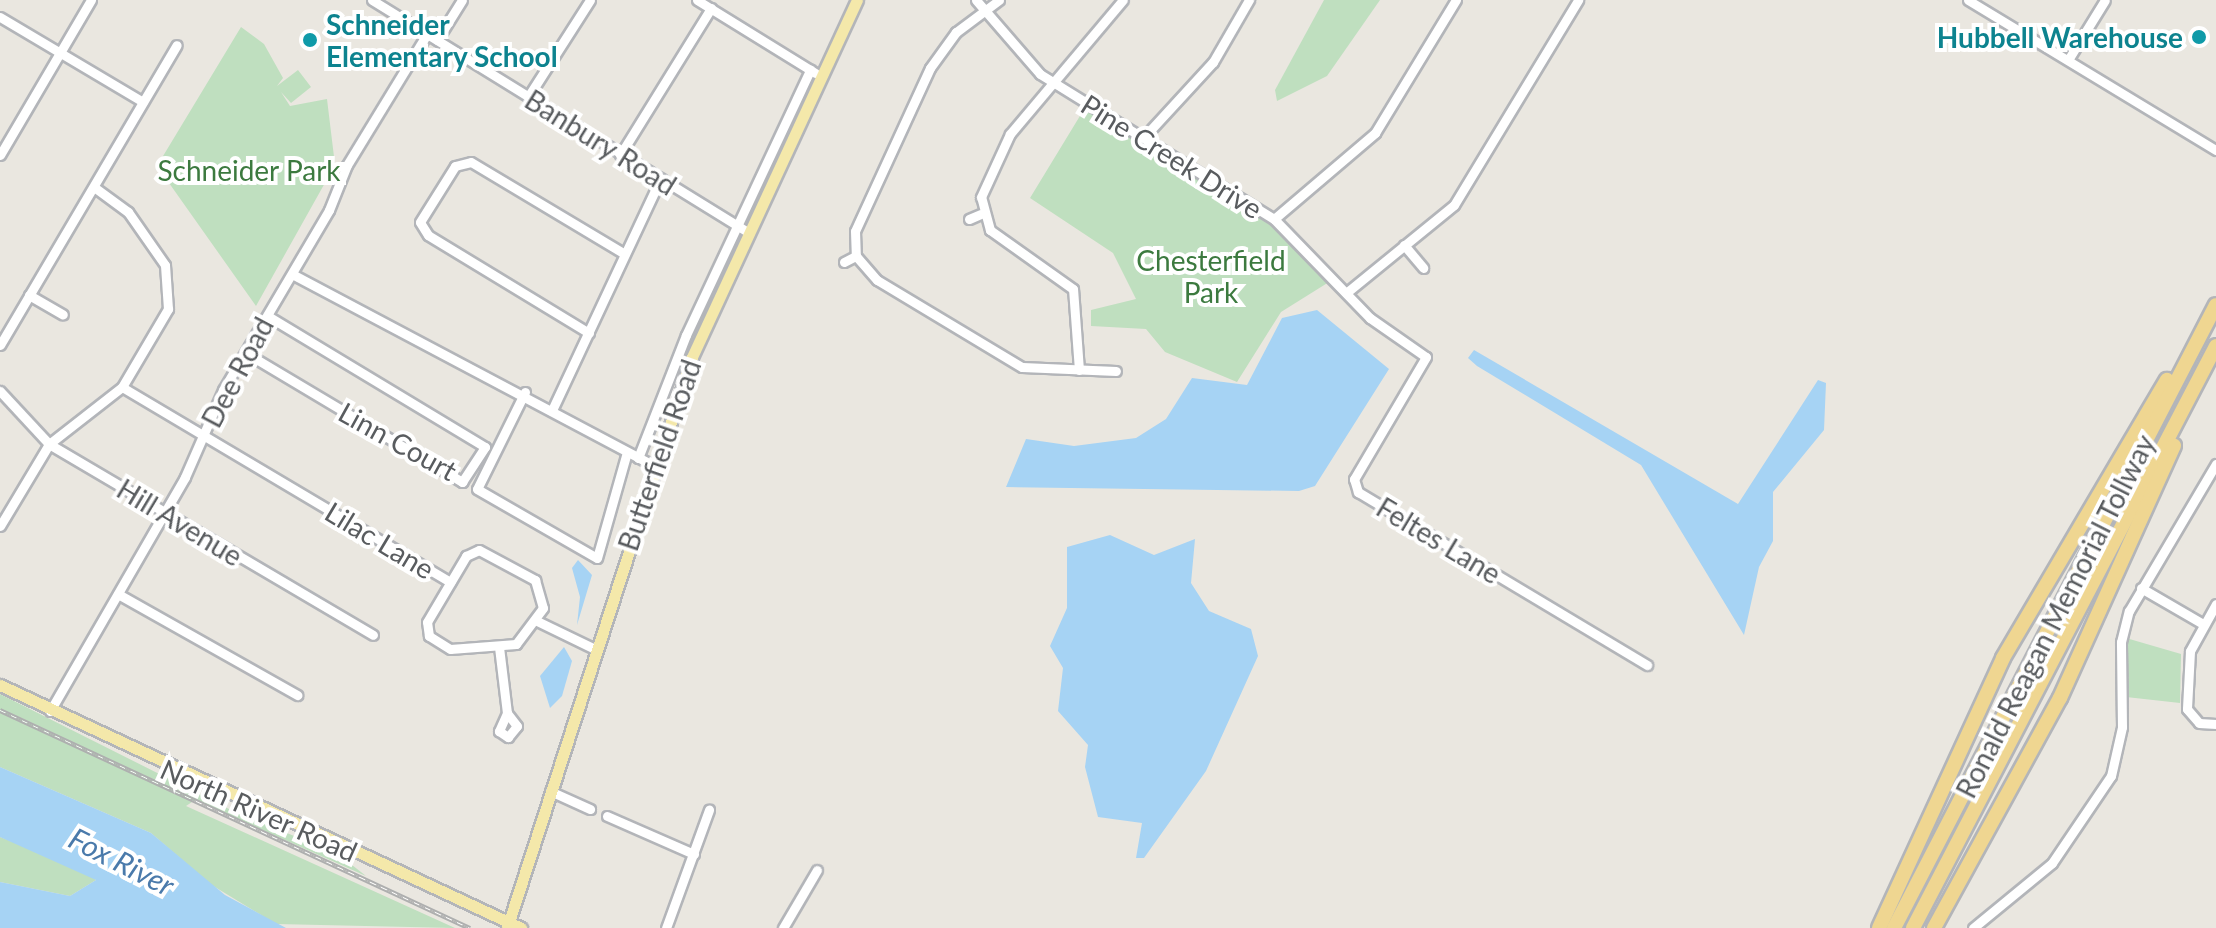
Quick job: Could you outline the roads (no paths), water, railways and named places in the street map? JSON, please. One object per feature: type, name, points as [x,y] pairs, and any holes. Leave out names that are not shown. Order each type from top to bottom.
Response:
[{"type":"highway","name":"Ronald Reagan Memorial Tollway","points":[[1894,928],[2216,305]]},
{"type":"highway","points":[[1879,928],[1954,753],[2035,597],[2205,324]]},
{"type":"highway","name":"Ronald Reagan Memorial Tollway","points":[[1913,928],[2216,346]]},
{"type":"highway","points":[[1934,928],[2060,698],[2186,403]]},
{"type":"main road","name":"Butterfield Road","points":[[508,925],[653,465],[749,233],[857,0]]},
{"type":"main road","name":"North River Road","points":[[0,685],[508,925],[521,928]]},
{"type":"street","points":[[0,155],[91,0]]},
{"type":"street","name":"Banbury Road","points":[[372,0],[749,233]]},
{"type":"street","points":[[437,40],[462,0]]},
{"type":"street","points":[[528,97],[590,0]]},
{"type":"street","points":[[697,0],[821,77]]},
{"type":"street","name":"Pine Creek Drive","points":[[976,0],[989,4],[1052,82],[1274,219],[1379,326],[1422,353],[1425,365]]},
{"type":"street","points":[[999,0],[989,4],[948,41],[930,68],[855,231],[856,256],[868,275],[1016,364],[1116,371]]},
{"type":"street","points":[[1079,370],[1073,289],[994,234],[981,214],[984,187],[1004,143],[1123,0]]},
{"type":"street","points":[[1144,137],[1213,62],[1249,0]]},
{"type":"street","points":[[1274,219],[1375,133],[1456,0]]},
{"type":"street","points":[[1346,293],[1459,199],[1578,0]]},
{"type":"street","points":[[1968,0],[2216,150]]},
{"type":"street","points":[[2068,60],[2105,0]]},
{"type":"street","points":[[620,155],[711,8]]},
{"type":"street","points":[[0,17],[143,102]]},
{"type":"street","name":"Dee Road","points":[[50,711],[165,513],[246,353],[427,34]]},
{"type":"street","points":[[0,345],[177,45]]},
{"type":"street","points":[[638,458],[736,227],[810,70]]},
{"type":"street","points":[[589,333],[428,235],[420,222],[452,170],[466,161],[625,254]]},
{"type":"street","points":[[553,408],[660,180]]},
{"type":"street","points":[[0,526],[49,444],[122,387],[168,309],[170,281],[139,225],[94,187]]},
{"type":"street","points":[[969,219],[981,214]]},
{"type":"street","points":[[1404,245],[1423,268]]},
{"type":"street","points":[[844,262],[856,256]]},
{"type":"street","points":[[292,274],[462,370],[525,392],[653,465]]},
{"type":"street","points":[[29,295],[63,315]]},
{"type":"street","name":"Linn Court","points":[[246,353],[462,482],[485,447],[268,316]]},
{"type":"street","name":"Feltes Lane","points":[[1425,365],[1354,479],[1358,492],[1647,665]]},
{"type":"street","name":"Lilac Lane","points":[[122,387],[450,582],[466,556],[493,553],[535,580],[543,608],[537,621]]},
{"type":"street","name":"Hill Avenue","points":[[0,391],[49,444],[373,635]]},
{"type":"street","name":"Butterfield Road","points":[[525,392],[477,489],[597,558],[627,452]]},
{"type":"street","points":[[1973,928],[2062,852],[2111,776],[2122,727],[2121,642],[2141,588],[2216,464]]},
{"type":"street","points":[[450,582],[427,622],[429,636],[450,649],[516,644],[537,621],[595,649]]},
{"type":"street","points":[[2141,588],[2203,624]]},
{"type":"street","points":[[118,594],[297,695]]},
{"type":"street","points":[[2216,604],[2203,624],[2188,659],[2194,719],[2216,724]]},
{"type":"street","points":[[499,647],[507,713]]},
{"type":"street","points":[[550,791],[590,809]]},
{"type":"street","points":[[666,928],[709,810]]},
{"type":"street","points":[[607,816],[694,854]]},
{"type":"street","points":[[783,928],[817,870]]},
{"type":"water","points":[[1317,310],[1389,369],[1315,486],[1299,491],[1006,487],[1026,439],[1074,446],[1136,438],[1166,419],[1192,378],[1247,385],[1282,318]]},
{"type":"water","points":[[1474,350],[1738,504],[1818,380],[1826,383],[1824,430],[1773,492],[1773,541],[1759,567],[1744,635],[1641,465],[1477,366],[1468,358]]},
{"type":"water","points":[[1110,535],[1154,555],[1195,539],[1191,583],[1209,611],[1251,629],[1258,656],[1206,771],[1144,858],[1136,858],[1142,823],[1098,817],[1085,767],[1088,745],[1058,711],[1063,668],[1050,646],[1067,608],[1067,547]]},
{"type":"water","points":[[578,560],[592,575],[577,625],[580,597],[572,568]]},
{"type":"water","points":[[564,647],[572,661],[562,696],[550,708],[540,676]]},
{"type":"water","name":"Fox River","points":[[0,767],[151,833],[225,895],[286,928],[0,928],[0,882],[70,896],[96,880],[0,837]]},
{"type":"railway","points":[[0,710],[470,928]]},
{"type":"place","name":"Hubbell Warehouse","points":[[2199,37]]},
{"type":"place","name":"Schneider Elementary School","points":[[310,40]]},
{"type":"park label","name":"Schneider Park","points":[[249,170]]},
{"type":"park label","name":"Chesterfield Park","points":[[1211,276]]}]
